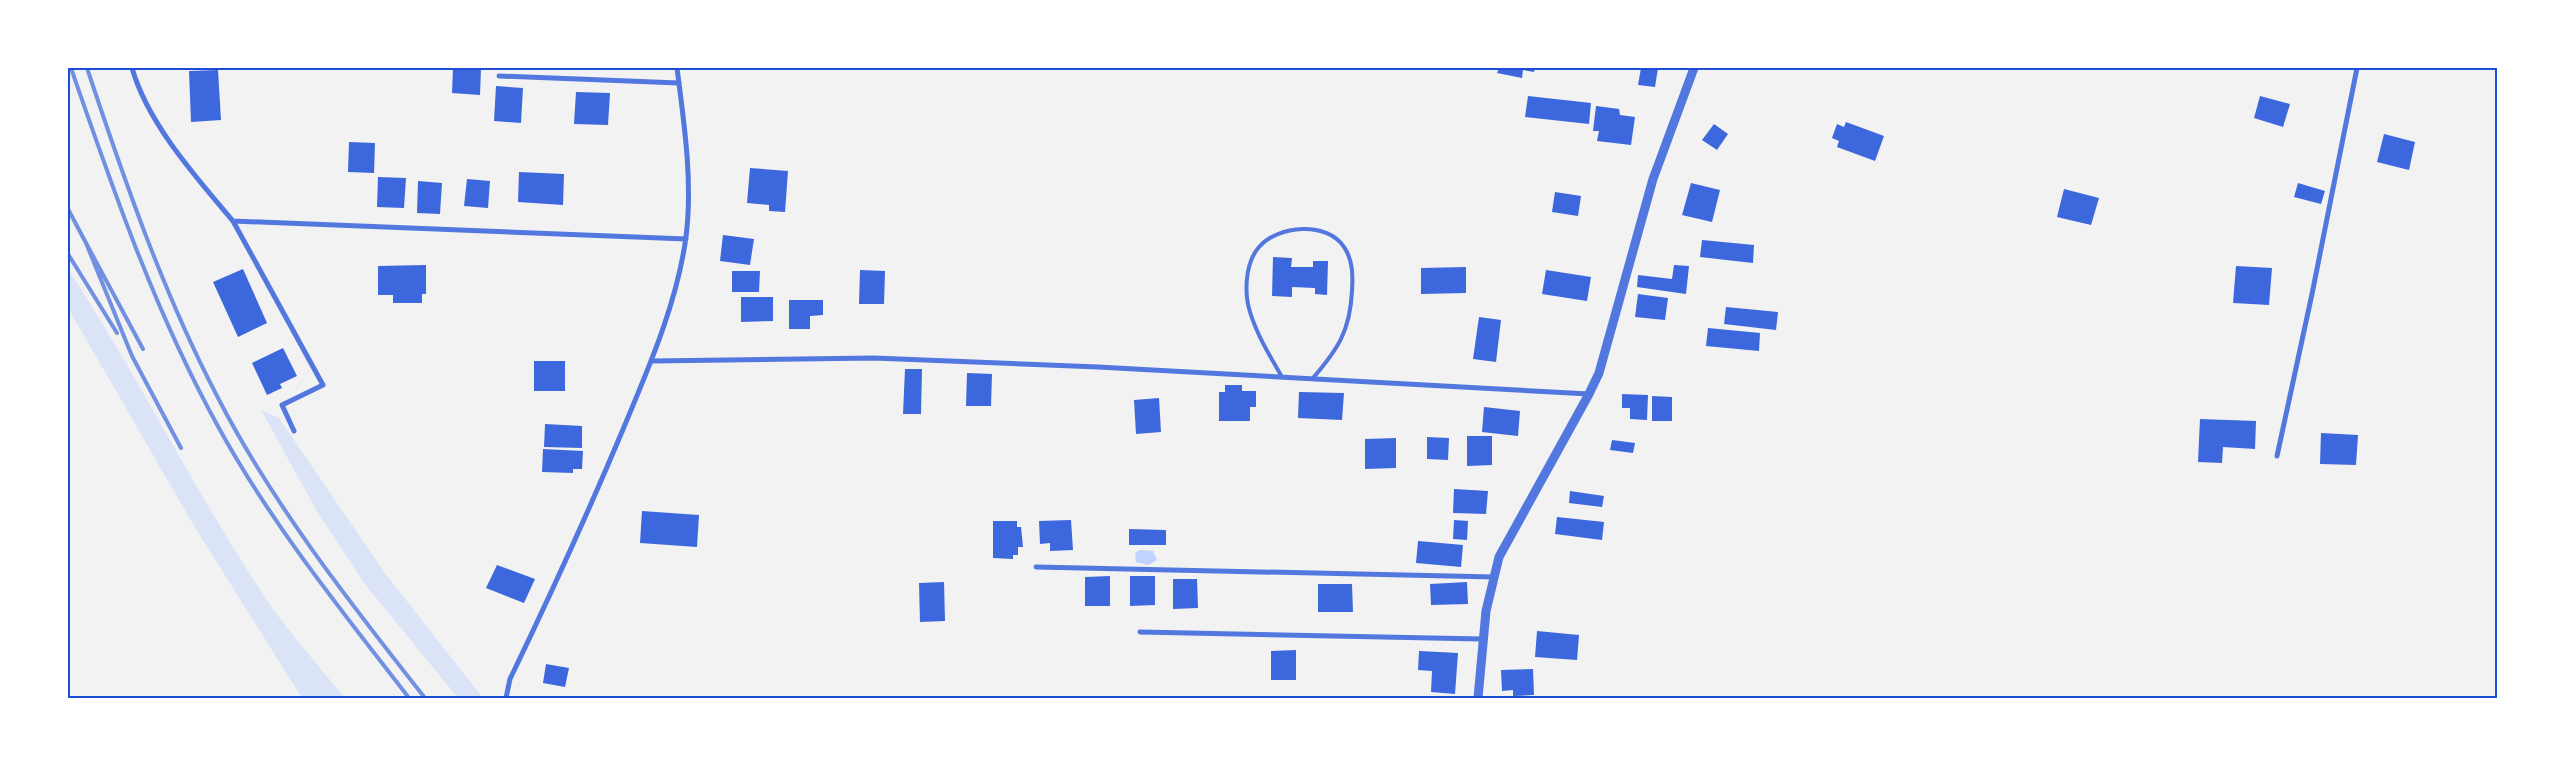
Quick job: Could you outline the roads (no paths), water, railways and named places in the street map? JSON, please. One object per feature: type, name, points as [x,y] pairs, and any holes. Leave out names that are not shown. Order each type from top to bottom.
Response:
[{"type":"street","points":[[132,68],[137,86],[179,156],[233,221],[323,385],[282,405],[294,431]]},
{"type":"street","points":[[506,698],[510,679],[578,538],[652,361],[679,274],[686,239],[688,186],[677,68]]},
{"type":"street","points":[[1478,698],[1482,638],[1491,584],[1499,557],[1599,373],[1654,179],[1694,68]]},
{"type":"street","points":[[2277,456],[2312,294],[2357,68]]},
{"type":"street","points":[[499,76],[679,83]]},
{"type":"street","points":[[233,221],[686,239]]},
{"type":"street","points":[[652,361],[874,358],[1313,378],[1589,394]]},
{"type":"street","points":[[1036,567],[1494,577]]},
{"type":"street","points":[[1140,632],[1482,638]]},
{"type":"lane","points":[[1282,377],[1249,311],[1246,289],[1251,261],[1260,246],[1276,236],[1293,229],[1310,228],[1329,235],[1344,245],[1353,273],[1351,311],[1348,327],[1331,358],[1313,378]]},
{"type":"water","points":[[1140,550],[1153,551],[1157,560],[1148,565],[1136,562],[1135,553]]},
{"type":"railway","points":[[71,68],[103,161],[156,298],[197,387],[220,430],[285,534],[409,698]]},
{"type":"railway","points":[[87,68],[145,234],[178,315],[216,394],[261,474],[313,551],[368,626],[425,698]]},
{"type":"railway","points":[[68,209],[86,243]]},
{"type":"railway","points":[[143,349],[86,243],[132,356],[181,448]]},
{"type":"railway","points":[[68,254],[117,333]]}]
